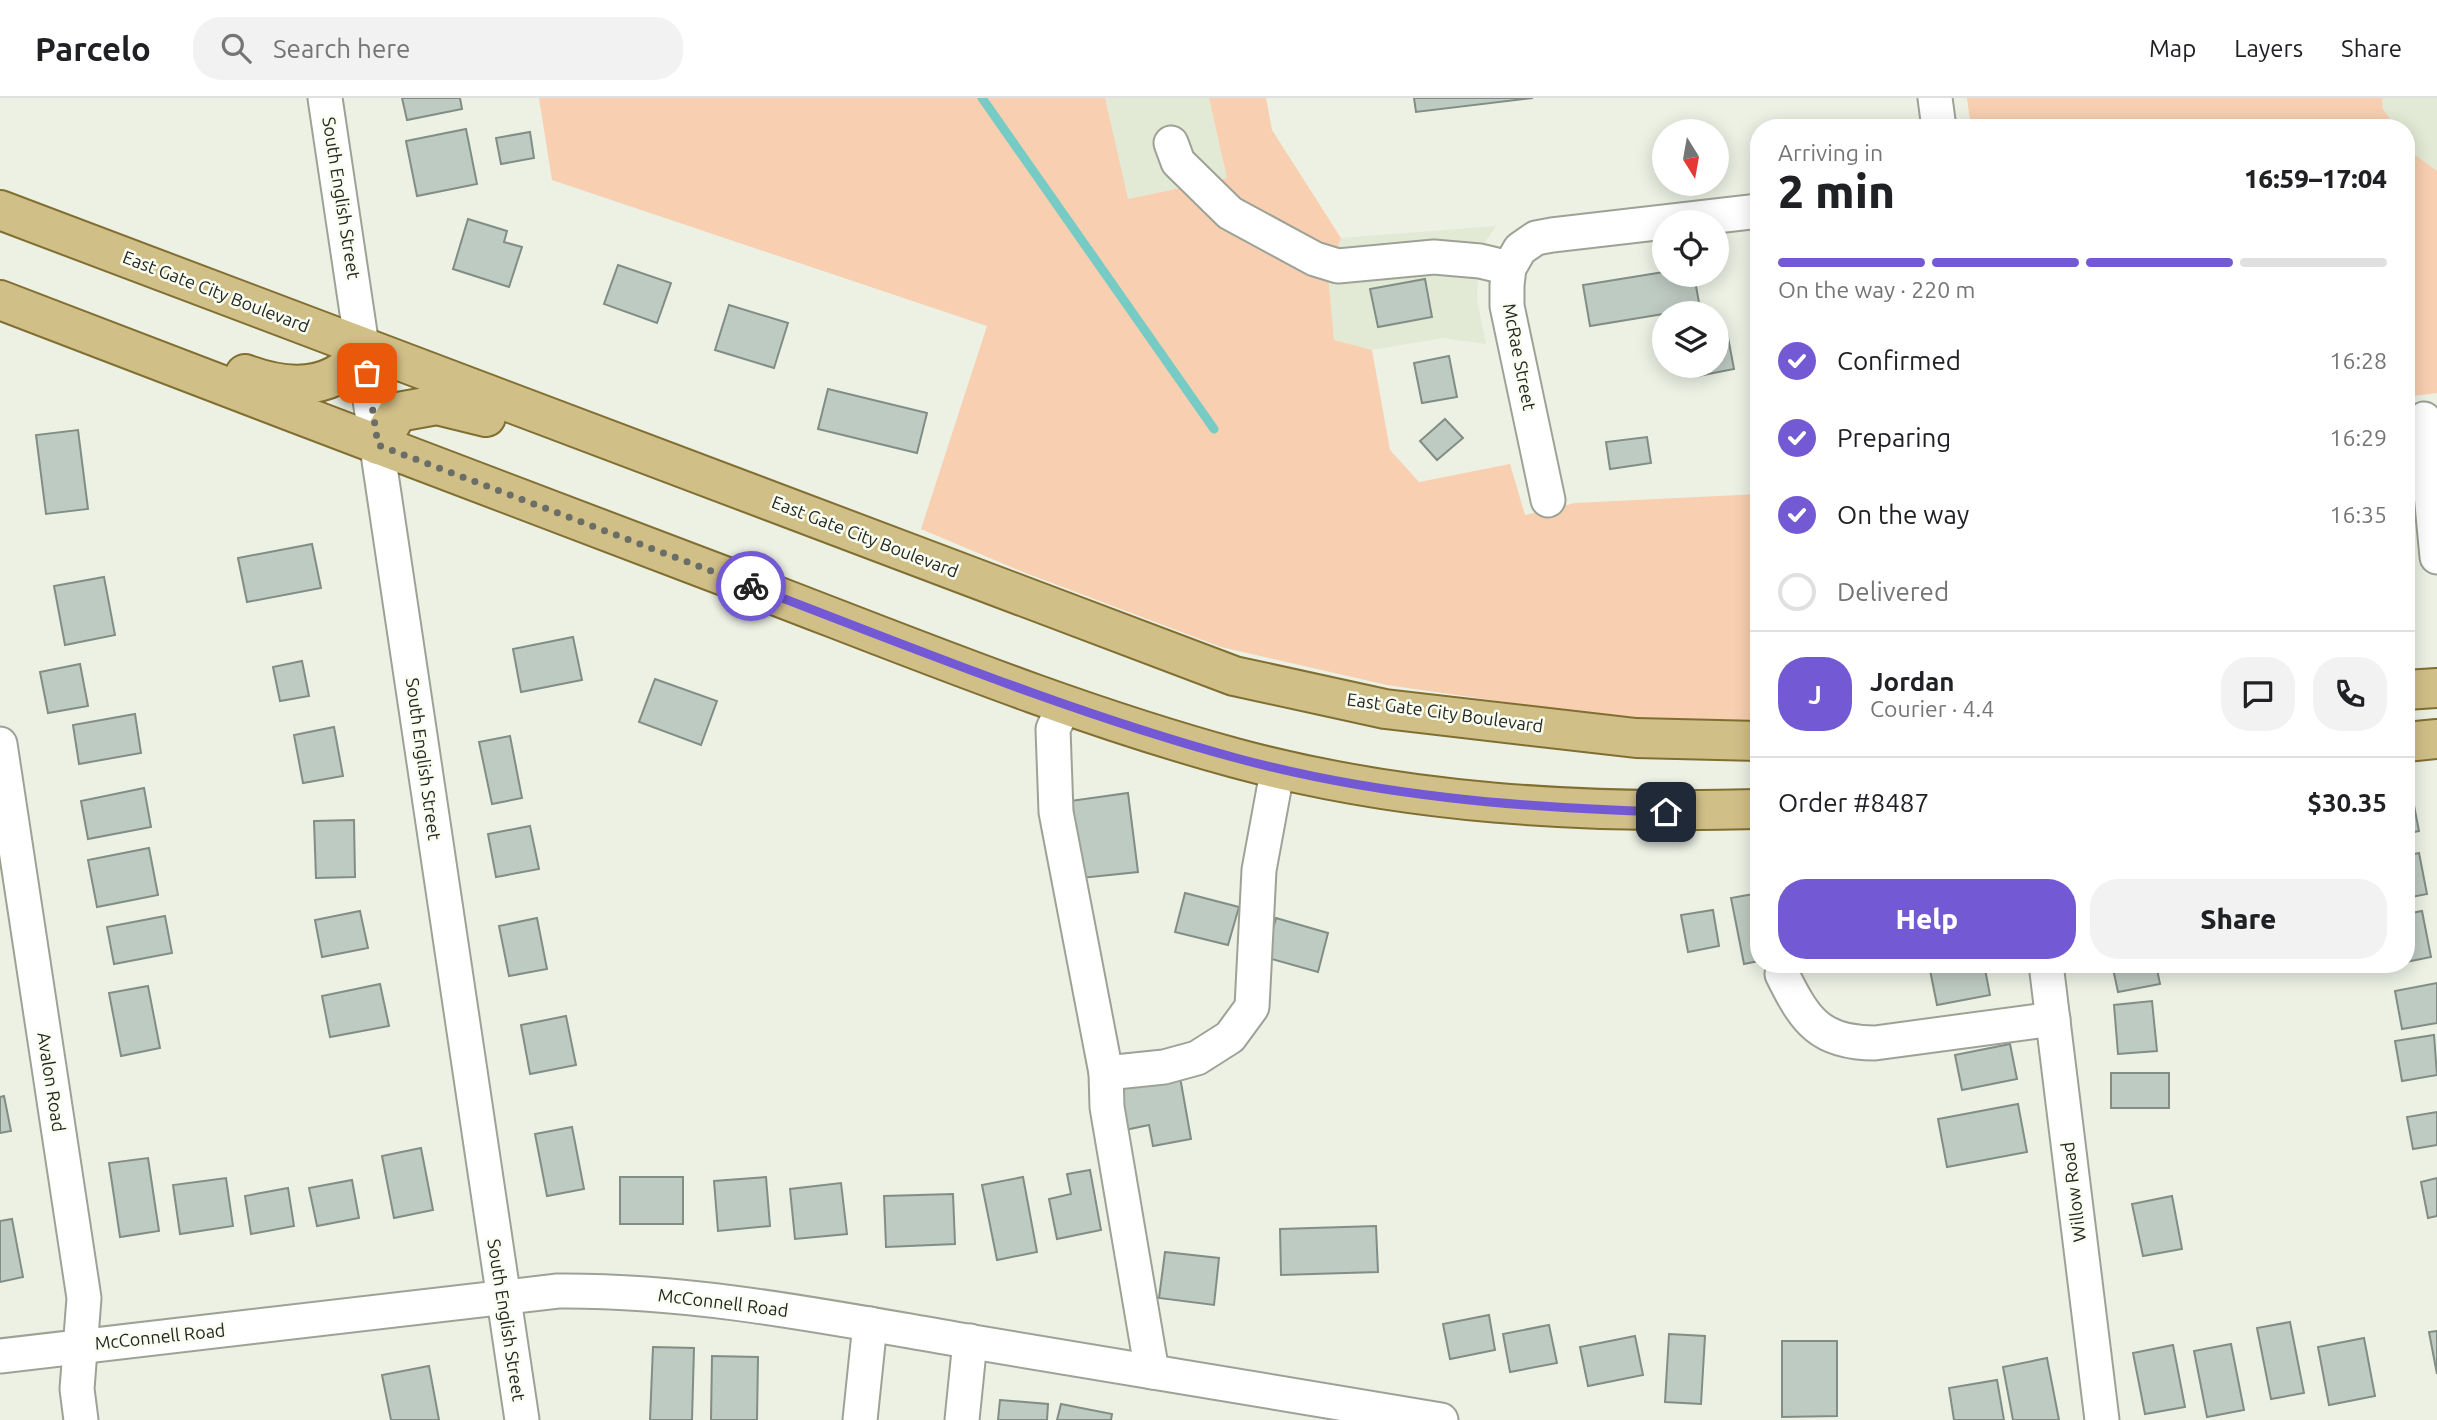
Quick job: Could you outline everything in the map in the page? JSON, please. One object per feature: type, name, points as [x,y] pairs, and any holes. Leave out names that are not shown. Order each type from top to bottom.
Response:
[{"type":"main road","name":"East Gate City Boulevard","points":[[0,210],[1234,676],[1385,709],[1636,738],[1750,741]]},
{"type":"main road","points":[[0,300],[1065,704],[1237,758],[1426,796],[1511,805],[1666,812],[1750,809]]},
{"type":"main road","points":[[88,334],[163,344],[272,384],[314,386],[355,362],[364,349]]},
{"type":"main road","points":[[378,445],[398,412],[438,405],[658,459]]},
{"type":"main road","points":[[2415,689],[2437,688]]},
{"type":"main road","points":[[2415,741],[2437,739]]},
{"type":"street","name":"South English Street","points":[[325,98],[522,1420]]},
{"type":"street","points":[[1935,98],[1938,119]]},
{"type":"street","points":[[1171,143],[1178,162],[1193,180],[1230,213],[1315,259],[1338,266],[1434,257],[1480,261],[1509,268],[1520,249],[1536,238],[1750,212]]},
{"type":"street","name":"McRae Street","points":[[1509,268],[1507,306],[1548,500]]},
{"type":"street","points":[[2424,419],[2437,557]]},
{"type":"street","points":[[1065,704],[1053,729],[1056,812],[1106,1073],[1107,1107],[1152,1371]]},
{"type":"street","name":"Avalon Road","points":[[0,744],[84,1298],[77,1389],[81,1420]]},
{"type":"street","points":[[1106,1073],[1164,1067],[1196,1058],[1230,1037],[1252,1007],[1259,870],[1278,767]]},
{"type":"street","name":"Willow Road","points":[[2047,973],[2102,1420]]},
{"type":"street","points":[[1782,974],[1816,1028],[1848,1043],[1875,1043],[2053,1019]]},
{"type":"street","name":"McConnell Road","points":[[0,1356],[558,1291],[669,1294],[870,1324],[1441,1420]]},
{"type":"street","points":[[860,1420],[870,1324]]},
{"type":"street","points":[[962,1420],[970,1341]]},
{"type":"shaded area","points":[[539,98],[1105,98],[1128,199],[1227,178],[1209,98],[1266,98],[1272,130],[1341,238],[1328,275],[1334,340],[1372,350],[1390,450],[1419,482],[1510,464],[1525,515],[1575,503],[1750,494],[1750,722],[1589,714],[1387,685],[1221,647],[1023,572],[921,529],[987,326],[552,180]]},
{"type":"shaded area","points":[[1105,98],[1209,98],[1227,178],[1127,199]]},
{"type":"shaded area","points":[[1967,98],[2382,98],[2383,109],[2390,119],[1970,119]]},
{"type":"shaded area","points":[[2382,98],[2437,98],[2437,393],[2415,311],[2415,119],[2385,119]]},
{"type":"shaded area","points":[[2415,155],[2437,171],[2437,393],[2415,396]]},
{"type":"shaded area","points":[[1496,226],[1483,245],[1478,278],[1477,301],[1486,344],[1442,338],[1372,350],[1334,340],[1328,275],[1341,238]]},
{"type":"building","points":[[402,98],[460,98],[462,109],[407,120]]},
{"type":"building","points":[[1414,98],[1533,98],[1416,112]]},
{"type":"building","points":[[466,129],[477,184],[417,196],[406,141]]},
{"type":"building","points":[[530,132],[534,158],[501,164],[496,138]]},
{"type":"building","points":[[468,219],[507,231],[504,242],[522,247],[509,287],[453,269]]},
{"type":"building","points":[[618,265],[671,283],[657,323],[604,304]]},
{"type":"building","points":[[1652,274],[1652,287],[1696,287],[1699,301],[1652,301],[1652,316],[1590,326],[1583,285]]},
{"type":"building","points":[[1425,279],[1432,317],[1378,327],[1370,289]]},
{"type":"building","points":[[729,305],[788,323],[774,368],[715,350]]},
{"type":"building","points":[[1729,343],[1734,369],[1729,370]]},
{"type":"building","points":[[1449,356],[1457,397],[1422,403],[1414,363]]},
{"type":"building","points":[[828,389],[927,413],[917,453],[818,429]]},
{"type":"building","points":[[1445,419],[1463,438],[1437,460],[1420,441]]},
{"type":"building","points":[[78,430],[88,509],[46,514],[36,435]]},
{"type":"building","points":[[1647,437],[1651,463],[1610,469],[1606,442]]},
{"type":"building","points":[[312,544],[321,588],[247,602],[238,558]]},
{"type":"building","points":[[104,577],[115,635],[65,645],[54,586]]},
{"type":"building","points":[[573,637],[582,680],[521,692],[513,649]]},
{"type":"building","points":[[302,661],[309,696],[280,701],[273,667]]},
{"type":"building","points":[[80,664],[88,706],[48,713],[40,672]]},
{"type":"building","points":[[655,679],[717,701],[701,745],[639,722]]},
{"type":"building","points":[[135,714],[141,753],[79,764],[73,725]]},
{"type":"building","points":[[334,727],[343,776],[303,783],[294,735]]},
{"type":"building","points":[[510,736],[522,798],[492,804],[479,742]]},
{"type":"building","points":[[144,788],[151,827],[88,839],[81,801]]},
{"type":"building","points":[[1128,793],[1138,872],[1081,878],[1070,801]]},
{"type":"building","points":[[2415,810],[2419,831],[2415,832]]},
{"type":"building","points":[[354,820],[355,877],[316,878],[314,821]]},
{"type":"building","points":[[530,826],[539,869],[496,877],[488,834]]},
{"type":"building","points":[[149,848],[158,895],[97,907],[88,860]]},
{"type":"building","points":[[2419,853],[2427,894],[2415,896],[2415,854]]},
{"type":"building","points":[[1185,893],[1239,907],[1228,945],[1175,932]]},
{"type":"building","points":[[1750,895],[1750,963],[1744,964],[1731,898]]},
{"type":"building","points":[[1713,910],[1719,946],[1688,952],[1681,915]]},
{"type":"building","points":[[360,911],[368,948],[322,957],[315,920]]},
{"type":"building","points":[[2422,911],[2431,957],[2415,960],[2415,912]]},
{"type":"building","points":[[165,916],[172,953],[114,964],[107,927]]},
{"type":"building","points":[[537,918],[547,969],[509,976],[499,926]]},
{"type":"building","points":[[1276,918],[1328,933],[1318,972],[1265,957]]},
{"type":"building","points":[[1931,973],[1986,973],[1990,995],[1937,1005]]},
{"type":"building","points":[[2114,973],[2158,973],[2160,984],[2118,992]]},
{"type":"building","points":[[2437,983],[2437,1023],[2402,1029],[2395,991]]},
{"type":"building","points":[[380,984],[389,1026],[330,1037],[322,996]]},
{"type":"building","points":[[148,986],[160,1048],[121,1056],[109,993]]},
{"type":"building","points":[[2152,1001],[2157,1051],[2118,1054],[2114,1005]]},
{"type":"building","points":[[566,1016],[576,1065],[530,1074],[521,1025]]},
{"type":"building","points":[[2434,1035],[2437,1075],[2402,1081],[2395,1041]]},
{"type":"building","points":[[2010,1044],[2017,1079],[1962,1090],[1955,1055]]},
{"type":"building","points":[[2111,1073],[2169,1073],[2169,1108],[2111,1108]]},
{"type":"building","points":[[1180,1077],[1191,1139],[1153,1146],[1149,1125],[1125,1130],[1117,1090]]},
{"type":"building","points":[[4,1096],[11,1131],[0,1133],[0,1097]]},
{"type":"building","points":[[2018,1104],[2027,1152],[1947,1167],[1938,1119]]},
{"type":"building","points":[[2437,1112],[2437,1145],[2413,1149],[2407,1117]]},
{"type":"building","points":[[572,1127],[584,1189],[547,1196],[535,1134]]},
{"type":"building","points":[[421,1148],[433,1210],[394,1218],[382,1156]]},
{"type":"building","points":[[148,1158],[159,1231],[120,1237],[109,1163]]},
{"type":"building","points":[[1090,1170],[1101,1230],[1057,1239],[1049,1199],[1071,1194],[1067,1174]]},
{"type":"building","points":[[620,1177],[683,1177],[683,1224],[620,1224]]},
{"type":"building","points":[[766,1177],[770,1226],[718,1231],[714,1181]]},
{"type":"building","points":[[1023,1177],[1037,1252],[997,1260],[982,1185]]},
{"type":"building","points":[[226,1178],[233,1226],[180,1234],[173,1185]]},
{"type":"building","points":[[2437,1178],[2437,1216],[2428,1218],[2421,1182]]},
{"type":"building","points":[[352,1180],[359,1218],[317,1226],[309,1188]]},
{"type":"building","points":[[841,1183],[847,1234],[795,1239],[790,1189]]},
{"type":"building","points":[[288,1188],[294,1226],[251,1234],[245,1196]]},
{"type":"building","points":[[953,1194],[955,1244],[886,1247],[884,1196]]},
{"type":"building","points":[[2172,1196],[2182,1249],[2143,1256],[2132,1204]]},
{"type":"building","points":[[12,1219],[23,1277],[0,1282],[0,1221]]},
{"type":"building","points":[[1376,1226],[1378,1272],[1281,1275],[1280,1229]]},
{"type":"building","points":[[1165,1252],[1219,1258],[1214,1305],[1159,1298]]},
{"type":"building","points":[[1489,1315],[1495,1350],[1450,1359],[1443,1324]]},
{"type":"building","points":[[2290,1322],[2304,1393],[2271,1399],[2257,1328]]},
{"type":"building","points":[[1549,1325],[1557,1363],[1510,1372],[1503,1334]]},
{"type":"building","points":[[2437,1331],[2437,1374],[2429,1332]]},
{"type":"building","points":[[1669,1334],[1705,1336],[1701,1404],[1665,1402]]},
{"type":"building","points":[[1635,1336],[1643,1375],[1588,1386],[1580,1347]]},
{"type":"building","points":[[2364,1338],[2375,1396],[2329,1405],[2318,1347]]},
{"type":"building","points":[[1782,1341],[1837,1341],[1837,1416],[1782,1417]]},
{"type":"building","points":[[2231,1344],[2244,1410],[2207,1417],[2194,1351]]},
{"type":"building","points":[[2173,1345],[2185,1407],[2145,1414],[2133,1353]]},
{"type":"building","points":[[653,1347],[694,1348],[692,1420],[650,1420]]},
{"type":"building","points":[[712,1356],[758,1357],[757,1420],[711,1420]]},
{"type":"building","points":[[2047,1358],[2059,1420],[2013,1420],[2003,1367]]},
{"type":"building","points":[[429,1366],[439,1420],[391,1420],[382,1375]]},
{"type":"building","points":[[1997,1380],[2004,1420],[1954,1420],[1949,1388]]},
{"type":"building","points":[[1000,1400],[1048,1404],[1047,1420],[998,1420]]},
{"type":"building","points":[[1061,1404],[1112,1414],[1111,1420],[1057,1420]]},
{"type":"waterway","points":[[982,98],[1214,429]]},
{"type":"way so far","points":[[367,373],[378,445],[751,586]]},
{"type":"route","points":[[751,586],[1051,699],[1237,758],[1426,796],[1511,805],[1666,812]]}]
